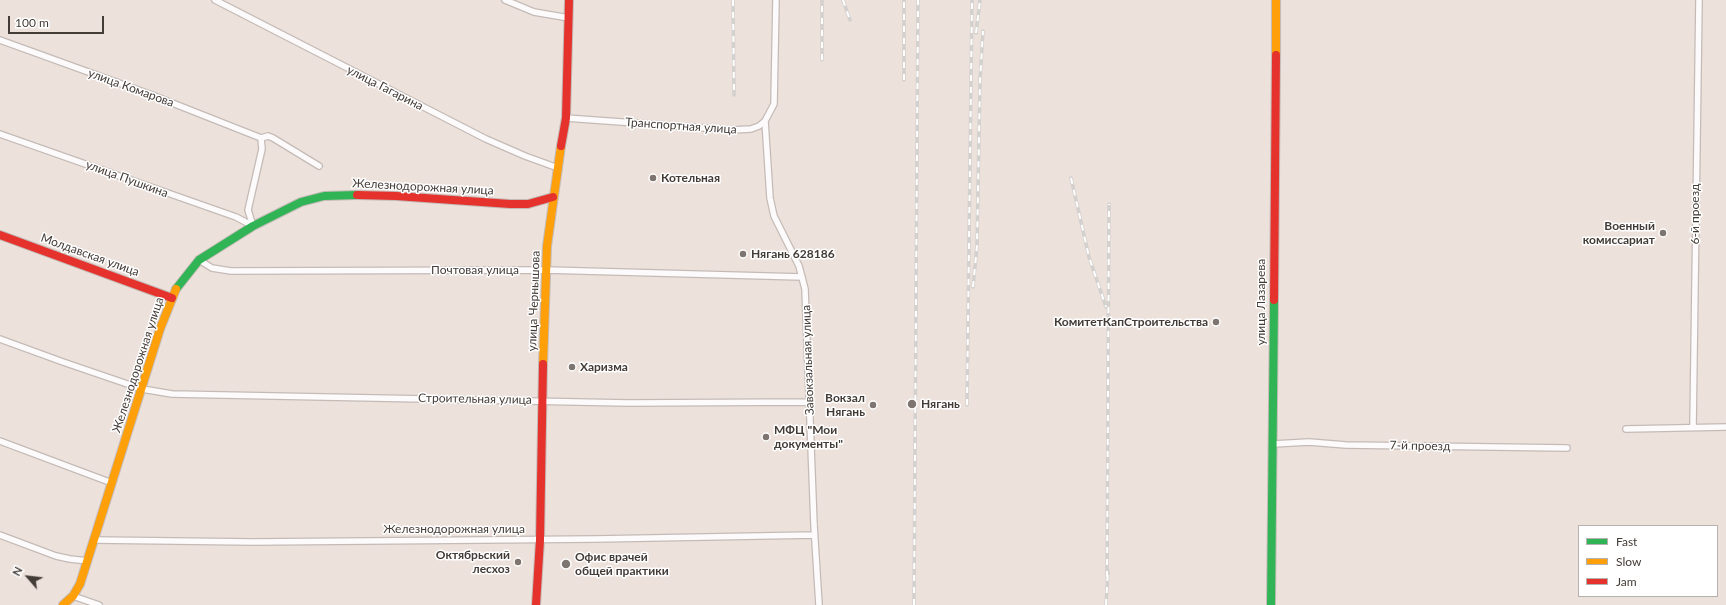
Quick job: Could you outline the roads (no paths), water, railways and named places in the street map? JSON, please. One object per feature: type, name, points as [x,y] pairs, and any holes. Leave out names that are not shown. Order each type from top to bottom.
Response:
[{"type":"main road","name":"улица Чернышова","points":[[536,605],[540,540],[546,270],[553,197],[566,118],[569,0]]},
{"type":"main road","name":"улица Лазарева","points":[[1271,605],[1276,0]]},
{"type":"main road","name":"Железнодорожная улица","points":[[63,605],[73,596],[80,584],[160,329],[172,298],[183,279],[199,260],[253,226],[301,202],[334,195],[396,196],[510,204],[528,204],[553,197]]},
{"type":"main road","name":"Молдавская улица","points":[[0,236],[172,298]]},
{"type":"street","name":"улица Гагарина","points":[[216,0],[486,139],[558,168]]},
{"type":"street","points":[[505,0],[534,12],[569,18]]},
{"type":"street","points":[[765,121],[774,104],[775,95],[776,0]]},
{"type":"street","name":"6-й проезд","points":[[1693,427],[1699,0]]},
{"type":"street","name":"улица Комарова","points":[[0,40],[152,95],[261,138],[268,136],[320,166]]},
{"type":"street","name":"Транспортная улица","points":[[566,118],[736,130],[751,129],[765,121]]},
{"type":"street","name":"Завокзальная улица","points":[[765,121],[770,198],[774,216],[799,266],[807,302],[814,535],[819,605]]},
{"type":"street","name":"улица Пушкина","points":[[0,134],[236,217],[253,226]]},
{"type":"street","points":[[253,226],[248,210],[262,149],[261,138]]},
{"type":"street","name":"Почтовая улица","points":[[199,260],[212,268],[231,271],[546,270],[802,277]]},
{"type":"street","name":"Строительная улица","points":[[0,339],[36,353],[142,389],[172,394],[542,400],[628,403],[809,402]]},
{"type":"street","points":[[1626,429],[1726,427]]},
{"type":"street","points":[[0,441],[112,483]]},
{"type":"street","name":"7-й проезд","points":[[1273,444],[1305,442],[1346,445],[1567,448]]},
{"type":"street","points":[[0,535],[56,556],[88,561]]},
{"type":"street","name":"Железнодорожная улица","points":[[94,540],[253,542],[540,540],[814,535]]},
{"type":"street","points":[[73,596],[99,605]]},
{"type":"railway","points":[[733,0],[734,95]]},
{"type":"railway","points":[[822,0],[822,60]]},
{"type":"railway","points":[[843,0],[850,20]]},
{"type":"railway","points":[[904,0],[904,80]]},
{"type":"railway","points":[[914,605],[918,0]]},
{"type":"railway","points":[[967,405],[972,0]]},
{"type":"railway","points":[[976,33],[980,0]]},
{"type":"railway","points":[[973,287],[977,246],[980,81],[983,31]]},
{"type":"railway","points":[[1071,178],[1089,257],[1106,307]]},
{"type":"railway","points":[[1107,577],[1109,204]]},
{"type":"railway","points":[[1106,605],[1108,571]]},
{"type":"place","name":"Котельная","points":[[653,178]]},
{"type":"place","name":"Военный комиссариат","points":[[1663,233]]},
{"type":"place","name":"Нягань 628186","points":[[743,254]]},
{"type":"place","name":"КомитетКапСтроительства","points":[[1216,322]]},
{"type":"place","name":"Харизма","points":[[572,367]]},
{"type":"place","name":"Нягань","points":[[912,404]]},
{"type":"place","name":"Вокзал Нягань","points":[[873,405]]},
{"type":"place","name":"МФЦ \"Мои документы\"","points":[[766,437]]},
{"type":"place","name":"Октябрьский лесхоз","points":[[518,562]]},
{"type":"place","name":"Офис врачей общей практики","points":[[566,564]]}]
